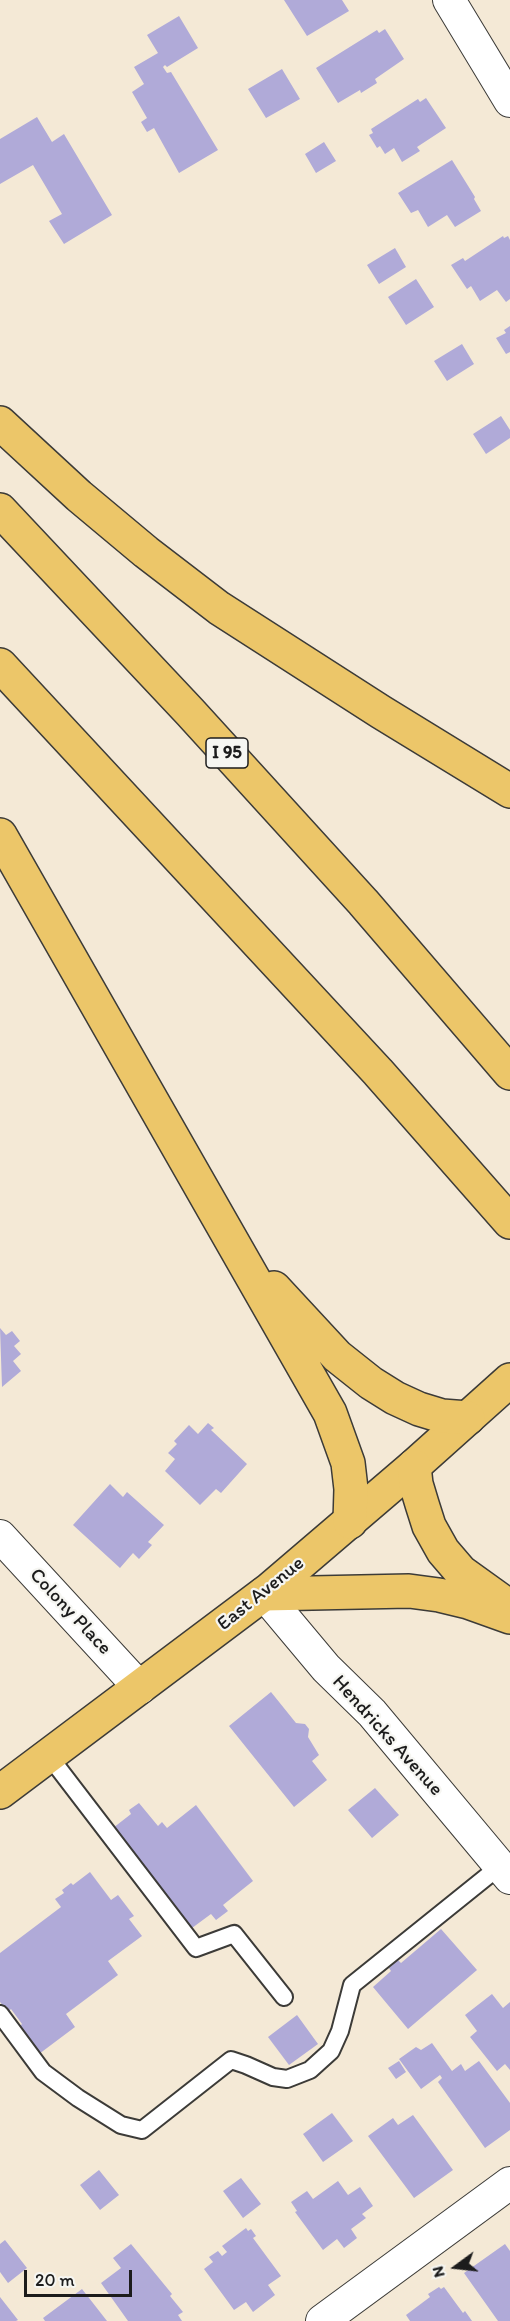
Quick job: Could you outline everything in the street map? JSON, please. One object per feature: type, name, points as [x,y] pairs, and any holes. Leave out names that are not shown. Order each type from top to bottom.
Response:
[{"type":"main road","points":[[0,423],[79,496],[146,552],[219,608],[381,712],[510,790]]},
{"type":"main road","name":"I 95","points":[[0,510],[182,703],[363,902],[510,1072]]},
{"type":"main road","points":[[0,666],[363,1055],[465,1168],[510,1222]]},
{"type":"main road","points":[[0,835],[330,1413],[348,1464],[351,1489],[350,1522]]},
{"type":"main road","points":[[202,1190],[254,1264],[296,1313],[338,1356],[371,1383],[395,1398],[442,1416],[468,1418]]},
{"type":"main road","name":"East Avenue","points":[[0,1792],[264,1594],[350,1522],[510,1380]]},
{"type":"main road","points":[[414,1466],[416,1484],[429,1526],[443,1551],[461,1572],[510,1607]]},
{"type":"main road","points":[[264,1594],[409,1591],[439,1594],[510,1617]]},
{"type":"street","points":[[449,0],[510,101]]},
{"type":"street","name":"Colony Place","points":[[0,1536],[140,1688]]},
{"type":"street","name":"Hendricks Avenue","points":[[264,1594],[326,1668],[372,1713],[505,1872]]},
{"type":"street","points":[[322,2321],[510,2183]]},
{"type":"lane","points":[[49,1756],[196,1948],[234,1934],[284,1997]]},
{"type":"lane","points":[[0,2014],[43,2072],[78,2098],[122,2125],[142,2130],[231,2060],[273,2078],[287,2079],[310,2070],[331,2051],[340,2031],[352,1985],[505,1872]]},
{"type":"building","points":[[284,0],[342,0],[349,11],[307,36]]},
{"type":"building","points":[[179,16],[198,48],[167,67],[165,65],[163,67],[167,73],[171,72],[218,150],[179,173],[154,128],[147,132],[141,122],[147,118],[132,92],[144,84],[134,67],[158,53],[147,35]]},
{"type":"building","points":[[385,29],[404,59],[375,79],[377,83],[338,103],[316,68],[377,30],[379,33]]},
{"type":"building","points":[[282,69],[300,99],[266,118],[248,89]]},
{"type":"building","points":[[426,98],[446,128],[417,147],[420,151],[402,162],[394,148],[385,154],[380,146],[377,148],[369,135],[373,133],[371,129],[418,99],[420,102]]},
{"type":"building","points":[[37,117],[52,142],[64,134],[112,215],[64,244],[49,221],[62,214],[33,165],[0,184],[0,139]]},
{"type":"building","points":[[324,142],[336,161],[316,173],[305,154]]},
{"type":"building","points":[[452,160],[481,211],[455,227],[447,215],[428,227],[418,210],[411,213],[398,193]]},
{"type":"building","points":[[503,236],[504,238],[508,236],[510,240],[510,299],[506,302],[497,290],[480,301],[471,286],[467,289],[451,265],[463,258],[465,261]]},
{"type":"building","points":[[395,248],[406,267],[379,284],[367,265]]},
{"type":"building","points":[[416,279],[434,307],[406,325],[388,297]]},
{"type":"building","points":[[510,326],[510,352],[506,354],[496,338],[506,333],[504,330]]},
{"type":"building","points":[[462,344],[474,364],[447,381],[434,361]]},
{"type":"building","points":[[501,416],[510,430],[510,438],[486,454],[473,434]]},
{"type":"building","points":[[0,1328],[6,1335],[12,1331],[20,1341],[14,1346],[21,1354],[13,1361],[21,1371],[2,1387]]},
{"type":"building","points":[[208,1423],[214,1428],[211,1430],[247,1464],[221,1493],[216,1489],[200,1505],[165,1471],[175,1459],[168,1453],[177,1444],[174,1441],[189,1425],[198,1434]]},
{"type":"building","points":[[110,1484],[123,1497],[127,1492],[164,1525],[148,1542],[152,1545],[139,1559],[133,1553],[120,1568],[73,1525]]},
{"type":"building","points":[[271,1692],[296,1723],[305,1724],[309,1729],[308,1737],[319,1755],[312,1761],[327,1780],[294,1807],[229,1726]]},
{"type":"building","points":[[375,1788],[399,1815],[372,1838],[348,1810]]},
{"type":"building","points":[[139,1803],[158,1826],[162,1822],[167,1828],[196,1805],[253,1881],[223,1905],[228,1911],[216,1920],[211,1914],[192,1928],[171,1902],[169,1904],[113,1828],[131,1814],[129,1810]]},
{"type":"building","points":[[90,1872],[111,1900],[118,1895],[134,1916],[129,1919],[142,1936],[108,1961],[118,1975],[66,2014],[75,2027],[39,2054],[19,2027],[22,2024],[11,2009],[8,2012],[0,2002],[0,1953],[61,1907],[55,1899],[64,1893],[62,1890]]},
{"type":"building","points":[[441,1929],[477,1970],[408,2029],[373,1987],[391,1971],[389,1968],[398,1960],[401,1963]]},
{"type":"building","points":[[492,1994],[503,2008],[510,2002],[510,2070],[505,2064],[497,2071],[470,2037],[477,2031],[465,2015]]},
{"type":"building","points":[[297,2015],[318,2044],[289,2065],[268,2037]]},
{"type":"building","points":[[432,2043],[452,2071],[461,2064],[465,2071],[479,2061],[510,2103],[510,2130],[485,2148],[438,2082],[442,2078],[440,2075],[421,2089],[399,2059],[416,2047],[421,2050]]},
{"type":"building","points":[[399,2061],[406,2072],[396,2079],[388,2068]]},
{"type":"building","points":[[332,2113],[353,2141],[323,2162],[303,2134]]},
{"type":"building","points":[[413,2115],[453,2170],[414,2198],[368,2136],[393,2118],[398,2125]]},
{"type":"building","points":[[99,2170],[119,2195],[100,2210],[80,2185]]},
{"type":"building","points":[[241,2178],[261,2204],[243,2218],[223,2191]]},
{"type":"building","points":[[338,2181],[348,2195],[360,2187],[373,2206],[362,2214],[366,2218],[351,2229],[357,2238],[344,2248],[337,2239],[323,2250],[295,2212],[297,2211],[291,2202],[307,2191],[313,2199]]},
{"type":"building","points":[[246,2228],[248,2231],[251,2229],[256,2236],[253,2238],[281,2276],[268,2285],[275,2295],[253,2312],[246,2302],[234,2310],[204,2269],[213,2262],[209,2257],[218,2251],[222,2256],[227,2252],[222,2246]]},
{"type":"building","points":[[5,2240],[27,2268],[8,2283],[0,2272],[0,2244]]},
{"type":"building","points":[[131,2244],[172,2294],[170,2296],[183,2312],[178,2315],[182,2321],[128,2321],[101,2283],[121,2268],[113,2258]]},
{"type":"building","points":[[505,2244],[510,2251],[510,2321],[498,2321],[464,2273]]},
{"type":"building","points":[[439,2287],[441,2289],[444,2287],[463,2313],[465,2311],[472,2321],[410,2321],[406,2315],[430,2297],[428,2294]]},
{"type":"building","points":[[82,2289],[107,2321],[45,2321],[43,2318]]},
{"type":"building","points":[[0,2297],[18,2320],[0,2321]]}]
